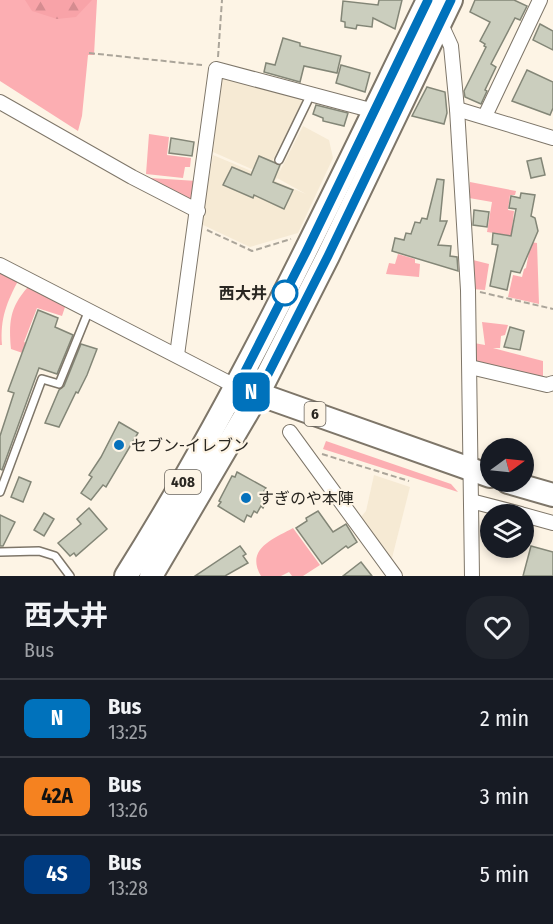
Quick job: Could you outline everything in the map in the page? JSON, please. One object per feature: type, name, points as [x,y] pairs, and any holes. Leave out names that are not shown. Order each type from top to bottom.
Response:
[{"type":"highway","name":"408","points":[[126,576],[180,488],[248,390],[306,252],[428,0]]},
{"type":"highway","name":"408","points":[[151,576],[248,390],[328,256],[451,0]]},
{"type":"highway","name":"6","points":[[248,390],[480,473]]},
{"type":"highway","points":[[534,490],[553,495]]},
{"type":"street","points":[[484,116],[540,0]]},
{"type":"street","points":[[440,22],[450,46],[458,109],[470,367],[480,473],[471,501],[472,576]]},
{"type":"street","points":[[177,355],[216,69],[374,111]]},
{"type":"street","points":[[0,102],[132,177],[197,218]]},
{"type":"street","points":[[458,109],[553,138]]},
{"type":"street","points":[[0,265],[248,390]]},
{"type":"street","points":[[470,367],[547,385],[553,383]]},
{"type":"street","points":[[290,432],[395,576]]},
{"type":"street","points":[[471,501],[482,504]]},
{"type":"street","points":[[534,518],[553,523]]},
{"type":"lane","points":[[279,160],[311,94]]},
{"type":"lane","points":[[0,492],[42,379],[59,384],[89,310]]},
{"type":"lane","points":[[0,552],[39,551],[55,556],[70,576]]},
{"type":"path","points":[[89,53],[213,66],[216,69],[222,0]]},
{"type":"path","points":[[197,218],[252,250],[301,237]]},
{"type":"path","points":[[468,290],[553,309]]},
{"type":"path","points":[[309,458],[319,453],[409,482]]},
{"type":"shaded area","points":[[0,0],[97,0],[94,55],[88,55],[82,116],[78,131],[0,81]]},
{"type":"shaded area","points":[[225,73],[298,95],[302,102],[273,160],[282,163],[279,173],[303,126],[329,140],[333,158],[298,233],[250,247],[201,224],[213,155],[306,194],[277,178],[276,180],[213,152],[219,77]]},
{"type":"shaded area","points":[[149,134],[169,137],[167,155],[191,158],[190,167],[185,167],[183,178],[146,174]]},
{"type":"shaded area","points":[[150,178],[197,181],[194,197],[189,201]]},
{"type":"shaded area","points":[[470,182],[516,191],[515,195],[510,195],[508,210],[514,211],[512,229],[527,232],[527,238],[487,232],[492,202],[469,198]]},
{"type":"shaded area","points":[[531,242],[537,243],[539,304],[508,297],[513,275],[522,277],[526,268]]},
{"type":"shaded area","points":[[398,254],[415,259],[415,263],[420,264],[419,277],[386,274],[389,263],[395,264]]},
{"type":"shaded area","points":[[473,260],[489,264],[485,290],[472,289]]},
{"type":"shaded area","points":[[0,270],[19,279],[5,310],[2,345],[0,345]]},
{"type":"shaded area","points":[[28,287],[66,304],[62,316],[37,308],[24,342],[47,351],[43,360],[11,349],[12,316],[17,302]]},
{"type":"shaded area","points":[[482,322],[508,325],[505,335],[501,336],[500,348],[493,348],[543,361],[543,381],[482,367],[474,360],[474,343],[485,345]]},
{"type":"shaded area","points":[[326,441],[451,484],[458,492],[323,449]]},
{"type":"shaded area","points":[[374,475],[410,487],[392,558],[361,517],[366,511]]},
{"type":"shaded area","points":[[293,528],[320,565],[303,576],[292,576],[289,572],[281,576],[261,576],[256,559],[259,552],[270,541]]},
{"type":"green space","points":[[25,0],[92,0],[76,17],[57,19],[32,11]]},
{"type":"building","points":[[379,0],[402,0],[395,29],[373,18],[372,27],[357,25],[356,29],[345,27],[345,22],[341,21],[343,1],[378,5]]},
{"type":"building","points":[[475,0],[514,0],[527,6],[520,20],[515,18],[491,64],[496,67],[481,104],[465,97],[464,91],[486,47],[480,41],[490,22],[470,12]]},
{"type":"building","points":[[540,24],[553,31],[553,50],[533,40]]},
{"type":"building","points":[[283,38],[300,43],[300,46],[341,56],[337,73],[304,66],[300,82],[264,72],[266,63],[275,65]]},
{"type":"building","points":[[341,65],[370,73],[365,92],[336,83]]},
{"type":"building","points":[[527,70],[553,82],[553,108],[550,115],[512,101]]},
{"type":"building","points":[[427,87],[445,92],[447,113],[444,124],[412,116]]},
{"type":"building","points":[[316,105],[348,113],[344,126],[323,121],[323,118],[313,114]]},
{"type":"building","points":[[171,138],[194,142],[192,156],[169,153]]},
{"type":"building","points":[[259,156],[280,165],[273,182],[293,190],[284,209],[254,195],[253,198],[223,185],[232,167],[251,175]]},
{"type":"building","points":[[541,158],[545,175],[531,178],[527,161]]},
{"type":"building","points":[[437,179],[444,180],[440,221],[447,221],[438,245],[451,246],[450,256],[457,257],[458,271],[392,251],[395,238],[404,240],[406,233],[411,234],[415,222],[420,223],[422,218],[427,219]]},
{"type":"building","points":[[521,193],[535,195],[531,216],[535,218],[538,231],[520,273],[511,271],[507,290],[490,286],[498,245],[492,244],[493,233],[511,236],[516,209],[509,208],[511,196],[520,198]]},
{"type":"building","points":[[474,210],[489,212],[487,227],[473,225]]},
{"type":"building","points":[[38,310],[58,318],[55,327],[73,335],[57,374],[39,368],[2,470],[0,469],[0,436],[14,393],[8,391]]},
{"type":"building","points":[[510,327],[524,331],[520,350],[504,347]]},
{"type":"building","points":[[81,344],[97,349],[87,375],[59,427],[45,423],[59,390],[64,386]]},
{"type":"building","points":[[119,422],[138,433],[106,487],[103,485],[91,500],[81,493],[92,477],[89,475]]},
{"type":"building","points":[[237,472],[266,488],[264,491],[269,494],[263,508],[261,506],[257,513],[254,511],[251,517],[247,515],[244,522],[218,506],[232,476],[235,477]]},
{"type":"building","points":[[19,477],[31,482],[23,502],[11,497]]},
{"type":"building","points":[[89,508],[107,529],[76,556],[74,553],[70,556],[58,543],[81,524],[77,519]]},
{"type":"building","points":[[318,511],[333,532],[346,524],[357,542],[348,548],[346,546],[322,564],[296,528]]},
{"type":"building","points":[[44,513],[54,519],[44,536],[34,530]]},
{"type":"building","points":[[0,515],[15,522],[3,546],[0,546]]},
{"type":"building","points":[[240,546],[246,554],[243,556],[248,563],[225,576],[195,576]]},
{"type":"building","points":[[534,547],[553,552],[553,576],[523,576],[528,558],[534,558]]},
{"type":"building","points":[[361,562],[372,576],[343,576]]},
{"type":"bus line","name":"N","points":[[428,0],[306,252],[237,387],[258,394],[328,256],[451,0]]},
{"type":"place","name":"西大井","points":[[285,293]]},
{"type":"place","name":"セブン-イレブン","points":[[119,445]]},
{"type":"place","name":"すぎのや本陣","points":[[246,498]]}]
